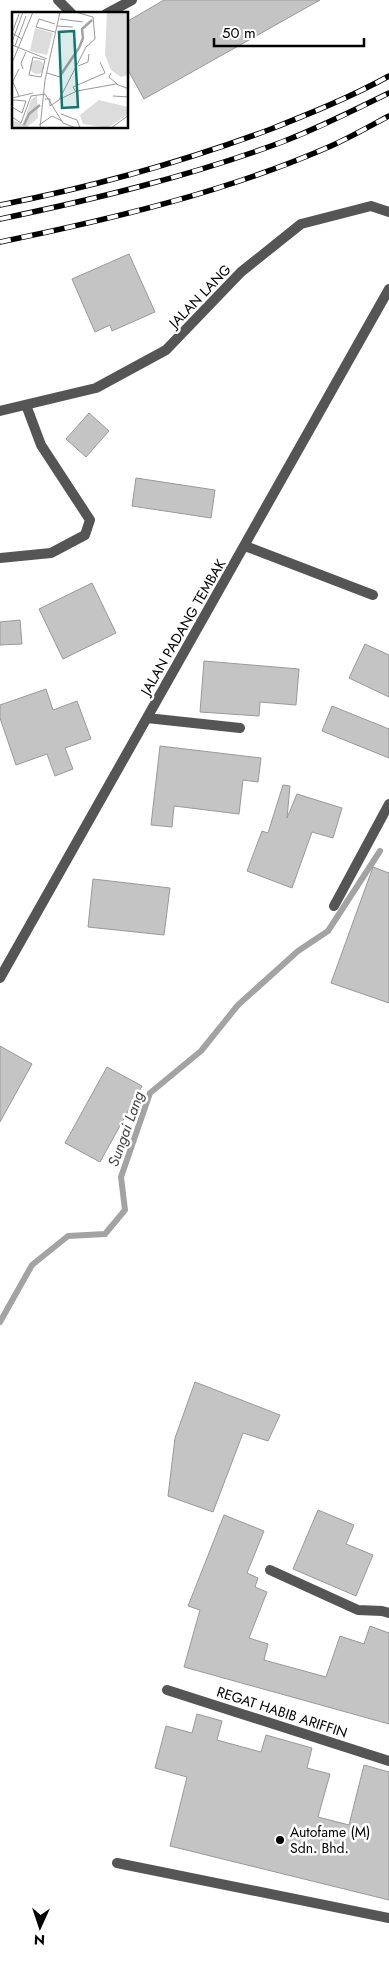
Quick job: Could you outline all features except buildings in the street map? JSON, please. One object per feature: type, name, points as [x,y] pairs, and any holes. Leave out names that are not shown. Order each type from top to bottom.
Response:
[{"type":"street","points":[[58,0],[70,12]]},
{"type":"street","points":[[110,12],[132,0]]},
{"type":"street","name":"JALAN LANG","points":[[0,411],[96,388],[166,350],[241,272],[301,224],[371,206],[389,212]]},
{"type":"street","name":"JALAN PADANG TEMBAK","points":[[0,978],[389,289]]},
{"type":"street","points":[[0,558],[51,553],[85,535],[90,520],[40,445],[26,405]]},
{"type":"street","points":[[245,546],[373,595]]},
{"type":"street","points":[[147,718],[240,728]]},
{"type":"street","points":[[334,906],[389,804]]},
{"type":"street","points":[[270,1570],[358,1610],[389,1613]]},
{"type":"street","name":"REGAT HABIB ARIFFIN","points":[[167,1690],[389,1760]]},
{"type":"street","points":[[117,1864],[389,1918]]},
{"type":"waterway","name":"Sungai Lang","points":[[0,1322],[32,1265],[68,1236],[105,1234],[125,1210],[121,1177],[150,1093],[201,1051],[238,1005],[298,951],[328,931],[380,851]]},
{"type":"railway","points":[[0,205],[103,182],[171,163],[238,141],[346,98],[389,76]]},
{"type":"railway","points":[[0,219],[107,195],[213,166],[296,137],[389,93]]},
{"type":"railway","points":[[0,242],[126,214],[210,191],[331,146],[389,116]]},
{"type":"place","name":"Autofame (M) Sdn. Bhd.","points":[[280,1840]]}]
